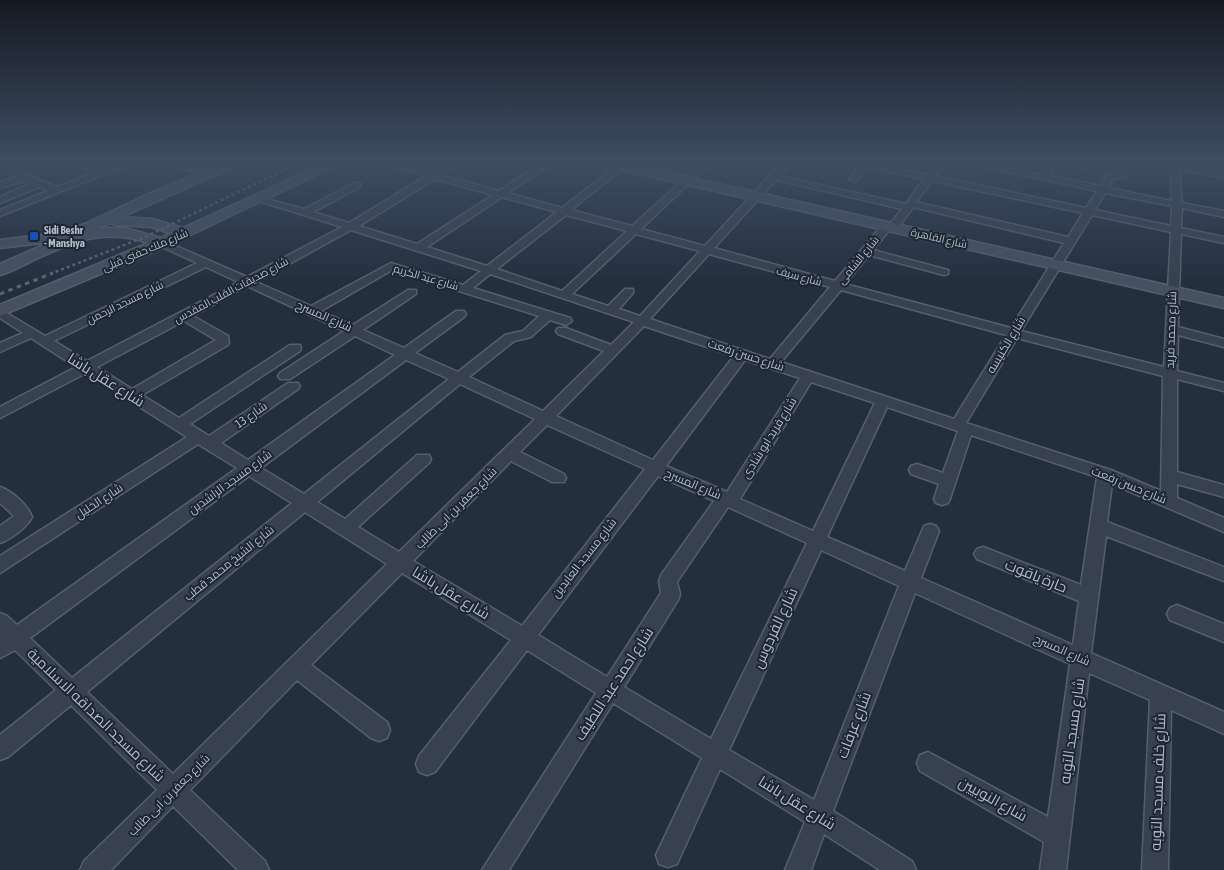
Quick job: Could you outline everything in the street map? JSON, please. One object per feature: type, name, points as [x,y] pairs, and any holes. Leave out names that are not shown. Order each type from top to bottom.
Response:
[{"type":"street","points":[[0,213],[32,201]]},
{"type":"street","points":[[0,244],[62,235],[102,222],[146,201]]},
{"type":"street","name":"شارع ملك حفنى قبلى","points":[[0,312],[258,201]]},
{"type":"street","name":"شارع حسن رفعت","points":[[267,201],[488,270],[1105,474],[1224,525]]},
{"type":"street","points":[[305,212],[327,201]]},
{"type":"street","name":"شارع صديقات القلب المقدس","points":[[0,413],[352,226],[393,201]]},
{"type":"street","points":[[419,248],[491,201]]},
{"type":"street","name":"شارع سيف","points":[[520,201],[1013,334],[1224,387]]},
{"type":"street","points":[[465,289],[577,201]]},
{"type":"street","points":[[564,295],[667,201]]},
{"type":"street","name":"شارع جعفر بن ابى طالب","points":[[93,870],[642,321],[754,201]]},
{"type":"street","name":"شارع القاهرة","points":[[774,201],[1224,303]]},
{"type":"street","points":[[884,201],[1070,241]]},
{"type":"street","name":"شارع الشامى","points":[[773,364],[866,251],[913,201]]},
{"type":"street","points":[[1038,201],[1224,240]]},
{"type":"street","name":"شارع الكنيسه","points":[[942,499],[961,427],[1013,334],[1096,201]]},
{"type":"street","points":[[1160,201],[1224,214]]},
{"type":"street","name":"شارع محمد فريد","points":[[1169,500],[1171,329],[1177,201]]},
{"type":"street","points":[[966,217],[972,207]]},
{"type":"street","points":[[102,222],[145,222],[184,233]]},
{"type":"street","points":[[0,270],[79,238],[114,231],[130,233],[162,243]]},
{"type":"street","name":"شارع المسرح","points":[[162,243],[1224,723]]},
{"type":"street","points":[[0,251],[42,252]]},
{"type":"street","points":[[866,251],[944,272]]},
{"type":"street","points":[[409,271],[435,253]]},
{"type":"street","name":"شارع مسجد الرحمن","points":[[0,348],[38,337],[206,263]]},
{"type":"street","name":"شارع عبد الكريم","points":[[312,310],[384,268],[394,266],[548,315],[564,326],[613,350]]},
{"type":"street","points":[[610,311],[629,291]]},
{"type":"street","name":"شارع 13","points":[[203,440],[289,381],[355,330],[412,292]]},
{"type":"street","name":"شارع عقل باشا","points":[[0,312],[303,503],[716,753],[903,870]]},
{"type":"street","name":"شارع مسجد الراشدين","points":[[8,644],[460,314]]},
{"type":"street","points":[[131,395],[223,342],[223,339],[183,315]]},
{"type":"street","points":[[459,378],[510,338],[527,334],[548,315]]},
{"type":"street","points":[[1171,329],[1224,343]]},
{"type":"street","points":[[178,425],[295,348]]},
{"type":"street","name":"شارع مسجد العابدين","points":[[427,764],[654,467],[743,354]]},
{"type":"street","name":"شارع فريد ابو شادى","points":[[728,499],[808,376]]},
{"type":"street","name":"شارع الشيخ محمد قطب","points":[[0,749],[459,378]]},
{"type":"street","name":"شارع الفردوس","points":[[668,856],[883,401]]},
{"type":"street","name":"شارع الخليل","points":[[0,565],[203,440]]},
{"type":"street","points":[[510,454],[558,478]]},
{"type":"street","points":[[345,528],[423,459]]},
{"type":"street","points":[[917,470],[948,481]]},
{"type":"street","name":"شارع مسجد التوبه","points":[[1054,870],[1105,474]]},
{"type":"street","points":[[1169,476],[1224,492]]},
{"type":"street","points":[[0,536],[24,518],[23,514],[1,496]]},
{"type":"street","name":"شارع احمد عبد اللطيف","points":[[495,870],[671,594],[668,581],[728,499]]},
{"type":"street","points":[[1098,526],[1222,574]]},
{"type":"street","name":"شارع عرفات","points":[[798,870],[930,531]]},
{"type":"street","name":"حارة ياقوت","points":[[983,554],[1089,597]]},
{"type":"street","points":[[1177,614],[1224,633]]},
{"type":"street","name":"شارع مسجد الصداقه الاسلامية","points":[[0,622],[8,644],[72,691],[256,870]]},
{"type":"street","points":[[297,667],[379,730]]},
{"type":"street","name":"شارع خلف مسجد التوبه","points":[[1155,870],[1161,694]]},
{"type":"street","name":"شارع النوبيين","points":[[928,763],[1058,836]]},
{"type":"railway","points":[[50,274],[145,237],[221,201]]},
{"type":"railway","points":[[0,294],[53,273]]},
{"type":"place","name":"Sidi Beshr - Manshya","points":[[34,236]]}]
